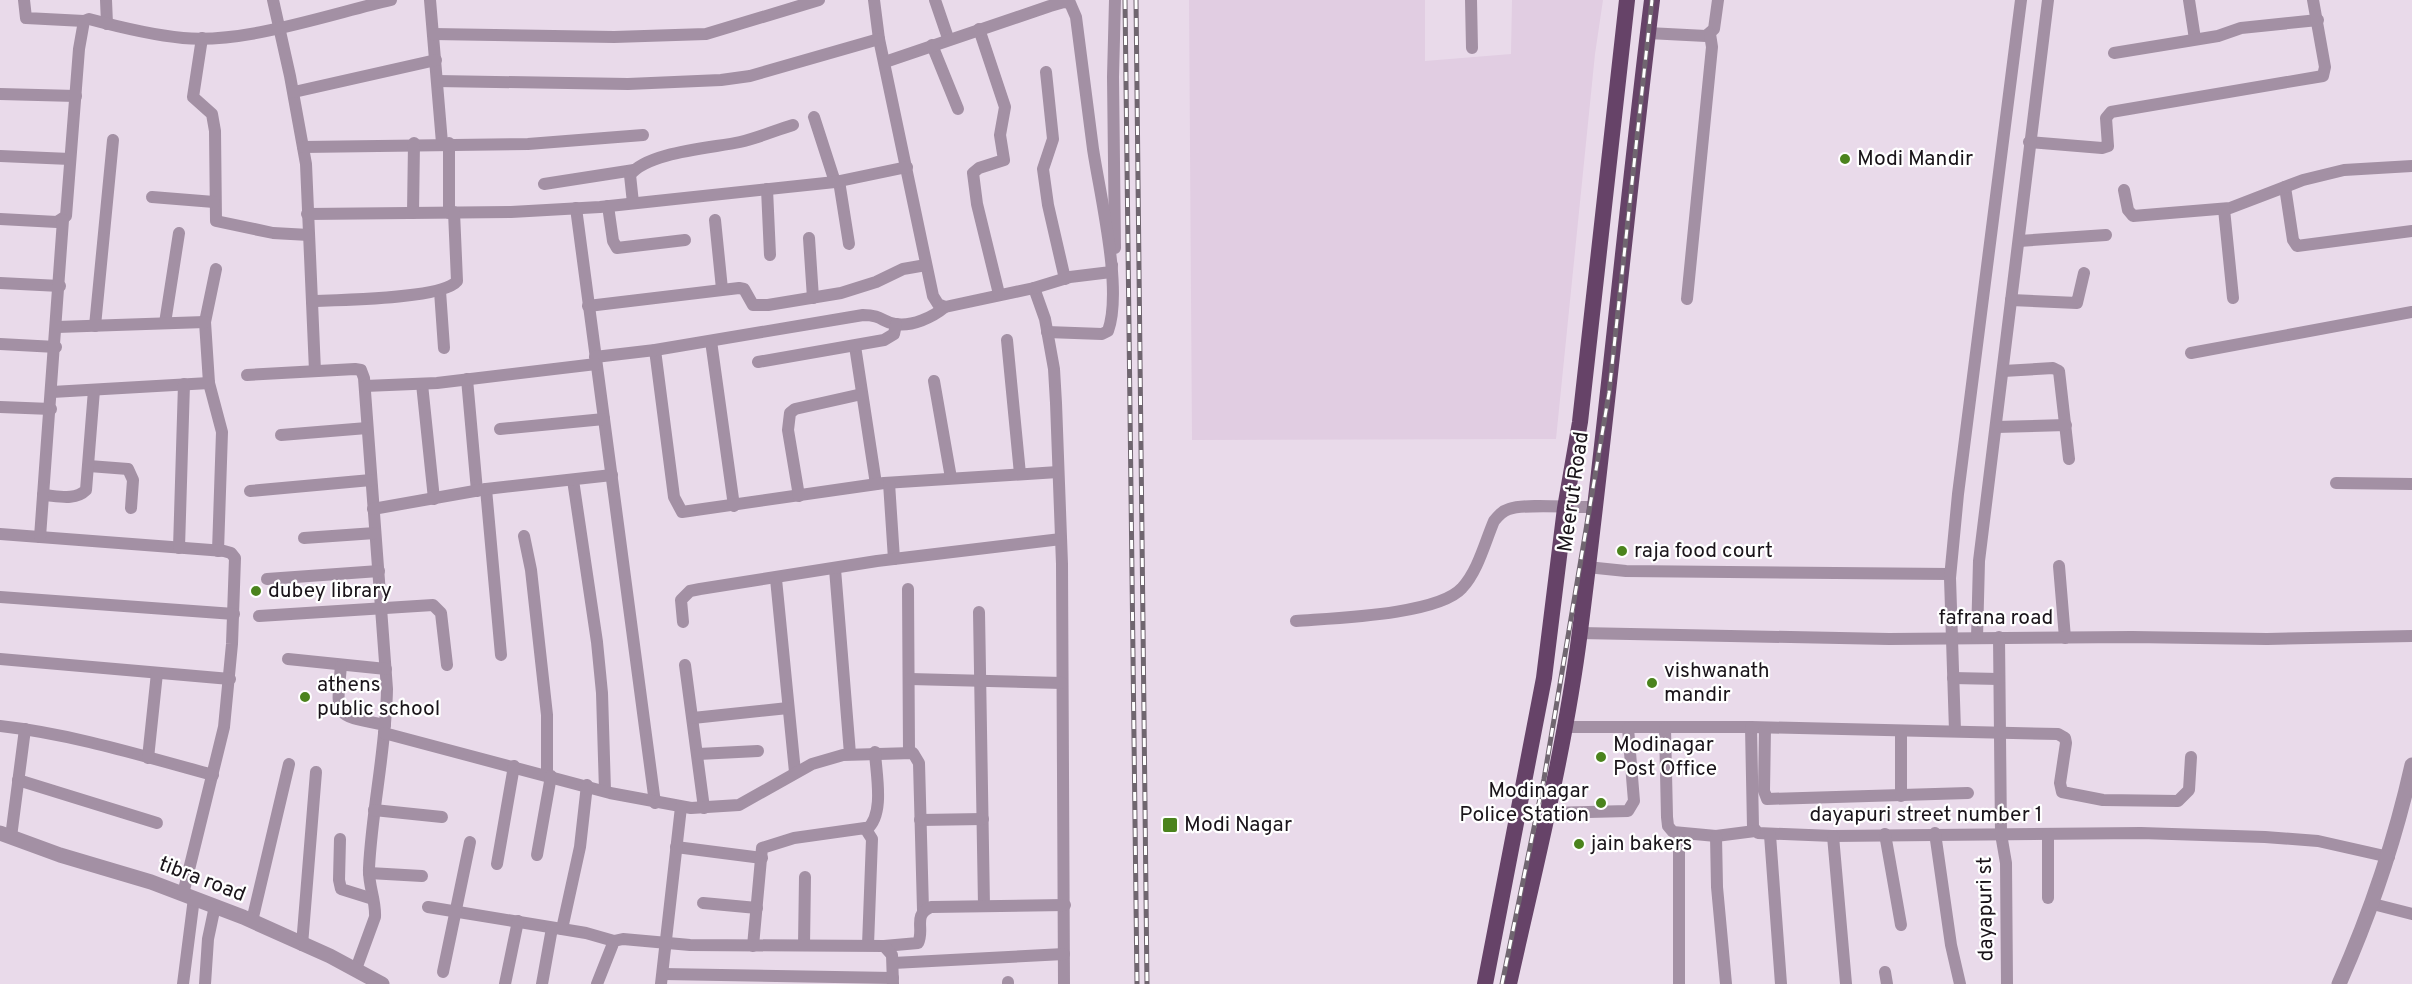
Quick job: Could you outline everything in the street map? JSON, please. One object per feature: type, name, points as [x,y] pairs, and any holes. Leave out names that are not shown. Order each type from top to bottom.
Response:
[{"type":"highway","name":"Meerut Road","points":[[1485,984],[1544,678],[1565,508],[1578,436],[1627,0]]},
{"type":"highway","name":"Meerut Road","points":[[1509,984],[1548,813],[1580,633],[1605,438],[1652,0]]},
{"type":"highway","points":[[1578,436],[1605,438]]},
{"type":"street","points":[[24,0],[26,18],[84,21],[89,19],[184,38],[241,35],[278,27],[343,6],[384,1]]},
{"type":"street","points":[[106,0],[107,24]]},
{"type":"street","points":[[273,0],[294,92],[303,147],[315,371]]},
{"type":"street","points":[[312,302],[440,291],[453,286],[457,281],[446,143],[437,81],[430,0]]},
{"type":"street","points":[[433,34],[625,36],[706,34],[819,0]]},
{"type":"street","points":[[874,0],[879,39],[933,296],[938,304],[945,307]]},
{"type":"street","points":[[935,0],[948,38]]},
{"type":"street","points":[[1111,272],[1115,249],[1113,77],[1115,0]]},
{"type":"street","points":[[1471,0],[1472,48]]},
{"type":"street","points":[[1648,33],[1703,37],[1710,34],[1714,29],[1718,0]]},
{"type":"street","points":[[1955,731],[1950,637],[1950,574],[1958,494],[2021,0]]},
{"type":"street","points":[[1977,638],[1978,561],[2048,0]]},
{"type":"street","points":[[2189,0],[2195,39]]},
{"type":"street","points":[[2029,142],[2102,148],[2108,146],[2106,118],[2110,112],[2323,76],[2325,67],[2313,0]]},
{"type":"street","points":[[885,62],[979,28],[1064,2],[1070,3],[1074,11],[1111,272],[1111,324],[1108,332],[1102,334],[1047,332]]},
{"type":"street","points":[[2114,53],[2195,39],[2241,27],[2318,20]]},
{"type":"street","points":[[40,537],[56,347],[63,220],[68,208],[70,159],[84,21]]},
{"type":"street","points":[[979,28],[1006,114],[1000,135],[1004,160],[979,168],[973,173],[980,216],[999,294]]},
{"type":"street","points":[[1687,299],[1712,47],[1710,34]]},
{"type":"street","points":[[202,38],[193,97],[212,114],[215,131],[214,216],[220,224],[273,233],[309,235]]},
{"type":"street","points":[[437,81],[628,84],[721,80],[750,76],[879,39]]},
{"type":"street","points":[[932,45],[958,109]]},
{"type":"street","points":[[294,92],[436,60]]},
{"type":"street","points":[[1046,72],[1053,139],[1043,169],[1048,205],[1065,279]]},
{"type":"street","points":[[0,94],[76,96]]},
{"type":"street","points":[[814,117],[837,182],[849,244]]},
{"type":"street","points":[[544,184],[634,170],[657,160],[740,142],[793,125]]},
{"type":"street","points":[[303,147],[414,143],[528,144],[643,135]]},
{"type":"street","points":[[95,326],[113,140]]},
{"type":"street","points":[[413,213],[414,143]]},
{"type":"street","points":[[0,156],[70,159]]},
{"type":"street","points":[[2124,190],[2128,210],[2133,216],[2243,205],[2285,187],[2344,170],[2412,166]]},
{"type":"street","points":[[307,214],[452,213],[608,206],[837,182],[907,167]]},
{"type":"street","points":[[633,203],[630,175],[634,170]]},
{"type":"street","points":[[2285,187],[2297,246],[2412,231]]},
{"type":"street","points":[[767,189],[770,255]]},
{"type":"street","points":[[152,197],[214,202]]},
{"type":"street","points":[[608,206],[613,241],[617,249],[685,240]]},
{"type":"street","points":[[576,208],[655,802]]},
{"type":"street","points":[[2224,208],[2233,298]]},
{"type":"street","points":[[0,219],[57,222],[63,220]]},
{"type":"street","points":[[715,220],[722,289]]},
{"type":"street","points":[[165,323],[179,233]]},
{"type":"street","points":[[2019,241],[2106,235]]},
{"type":"street","points":[[809,238],[813,298]]},
{"type":"street","points":[[588,306],[722,289],[744,289],[753,304],[759,306],[864,287],[903,269],[926,265]]},
{"type":"street","points":[[216,268],[205,322],[209,383],[222,432],[218,551]]},
{"type":"street","points":[[365,386],[422,384],[596,361],[863,315],[876,315],[896,324],[925,319],[945,307],[1065,279],[1111,272]]},
{"type":"street","points":[[2012,300],[2077,303],[2084,273]]},
{"type":"street","points":[[0,283],[60,286]]},
{"type":"street","points":[[1034,288],[1047,332],[1054,369],[1061,539],[1064,984]]},
{"type":"street","points":[[440,291],[444,348]]},
{"type":"street","points":[[2191,353],[2412,312]]},
{"type":"street","points":[[57,327],[205,322]]},
{"type":"street","points":[[758,362],[891,338],[896,324]]},
{"type":"street","points":[[1007,340],[1020,474]]},
{"type":"street","points":[[711,341],[734,506]]},
{"type":"street","points":[[0,344],[56,347]]},
{"type":"street","points":[[855,346],[894,559]]},
{"type":"street","points":[[655,350],[674,497],[682,512],[882,484],[1058,472]]},
{"type":"street","points":[[247,375],[361,370],[365,386],[386,669],[384,729],[369,873],[375,917],[356,969]]},
{"type":"street","points":[[2002,371],[2058,370],[2070,459]]},
{"type":"street","points":[[467,379],[501,655]]},
{"type":"street","points":[[934,381],[951,478]]},
{"type":"street","points":[[52,392],[209,383]]},
{"type":"street","points":[[179,548],[184,384]]},
{"type":"street","points":[[422,384],[434,499]]},
{"type":"street","points":[[44,495],[80,496],[88,482],[94,390]]},
{"type":"street","points":[[799,496],[788,430],[790,413],[795,409],[862,394]]},
{"type":"street","points":[[0,407],[51,410]]},
{"type":"street","points":[[500,429],[604,418]]},
{"type":"street","points":[[1996,427],[2066,425]]},
{"type":"street","points":[[281,435],[367,428]]},
{"type":"street","points":[[89,466],[128,469],[133,480],[131,508]]},
{"type":"street","points":[[373,509],[482,490],[612,475]]},
{"type":"street","points":[[250,491],[371,480]]},
{"type":"street","points":[[573,480],[598,652],[605,791]]},
{"type":"street","points":[[2336,483],[2412,484]]},
{"type":"street","points":[[1296,621],[1378,615],[1447,599],[1468,582],[1494,521],[1500,514],[1522,507],[1596,507]]},
{"type":"street","points":[[304,538],[375,533]]},
{"type":"street","points":[[0,534],[218,551],[231,553],[235,558],[230,679],[188,896],[183,984]]},
{"type":"street","points":[[524,536],[531,570],[547,716],[549,775],[537,855]]},
{"type":"street","points":[[683,622],[681,600],[690,591],[894,559],[1061,539]]},
{"type":"street","points":[[2059,566],[2065,638]]},
{"type":"street","name":"fafrana road","points":[[1587,567],[1626,571],[1950,574]]},
{"type":"street","points":[[835,568],[850,754]]},
{"type":"street","points":[[267,579],[379,571]]},
{"type":"street","points":[[776,579],[795,772]]},
{"type":"street","points":[[908,589],[909,752]]},
{"type":"street","points":[[0,597],[234,615]]},
{"type":"street","points":[[259,616],[382,607],[438,607],[447,665]]},
{"type":"street","points":[[979,612],[984,906]]},
{"type":"street","name":"fafrana road","points":[[1580,633],[1890,639],[1999,637],[2267,639],[2412,636]]},
{"type":"street","name":"dayapuri st","points":[[1999,637],[2001,834],[2006,863],[2007,984]]},
{"type":"street","points":[[0,659],[230,679]]},
{"type":"street","points":[[288,659],[386,669]]},
{"type":"street","points":[[685,665],[704,808]]},
{"type":"street","points":[[341,666],[338,702],[340,710],[350,718],[605,791],[681,807],[739,805],[812,764],[850,754],[909,752],[917,756],[923,910],[919,917],[921,939],[918,943],[884,946],[753,946],[623,939],[614,941],[592,934],[428,907]]},
{"type":"street","points":[[148,758],[157,673]]},
{"type":"street","points":[[1953,678],[1999,679]]},
{"type":"street","points":[[910,679],[980,683],[1062,683]]},
{"type":"street","points":[[693,718],[788,708]]},
{"type":"street","points":[[0,726],[25,729],[213,775]]},
{"type":"street","points":[[1563,727],[2000,730],[2062,735],[2066,743],[2060,788],[2066,795],[2146,802],[2178,801],[2189,790],[2191,757]]},
{"type":"street","points":[[1548,813],[1628,810],[1632,807],[1634,792],[1628,728]]},
{"type":"street","points":[[1665,728],[1668,826],[1679,834],[1716,836],[1755,831],[1751,728]]},
{"type":"street","points":[[1765,728],[1764,791],[1767,799],[1968,793]]},
{"type":"street","points":[[5,835],[18,780],[25,729]]},
{"type":"street","points":[[1901,731],[1901,796]]},
{"type":"street","points":[[698,754],[758,751]]},
{"type":"street","points":[[753,946],[762,848],[768,844],[856,828],[867,829],[873,824],[876,810],[875,752]]},
{"type":"street","points":[[252,921],[289,764]]},
{"type":"street","points":[[2339,984],[2373,904],[2408,801],[2412,765]]},
{"type":"street","points":[[497,864],[514,766]]},
{"type":"street","points":[[302,945],[316,772]]},
{"type":"street","points":[[18,780],[157,823]]},
{"type":"street","points":[[542,984],[580,846],[587,785]]},
{"type":"street","points":[[681,807],[662,979],[893,981],[892,955],[884,946]]},
{"type":"street","points":[[374,810],[442,818]]},
{"type":"street","points":[[920,820],[983,819]]},
{"type":"street","points":[[867,829],[872,839],[868,945]]},
{"type":"street","name":"dayapuri street number 1","points":[[1755,831],[1770,835],[1833,836],[1935,833],[2140,833],[2276,837],[2318,842],[2389,857]]},
{"type":"street","points":[[1935,833],[1950,945],[1960,984]]},
{"type":"street","points":[[1679,834],[1679,984]]},
{"type":"street","points":[[1885,834],[1901,925]]},
{"type":"street","points":[[2048,834],[2048,898]]},
{"type":"street","name":"tibra road","points":[[5,835],[215,906],[356,969],[376,982]]},
{"type":"street","points":[[1770,835],[1781,984]]},
{"type":"street","points":[[1716,836],[1717,887],[1726,984]]},
{"type":"street","points":[[1833,836],[1846,984]]},
{"type":"street","points":[[340,839],[339,880],[341,889],[373,899]]},
{"type":"street","points":[[443,972],[470,842]]},
{"type":"street","points":[[676,847],[762,858]]},
{"type":"street","points":[[369,873],[422,876]]},
{"type":"street","points":[[804,945],[805,877]]},
{"type":"street","points":[[703,903],[757,908]]},
{"type":"street","points":[[2373,904],[2412,914]]},
{"type":"street","points":[[923,910],[942,907],[1065,905]]},
{"type":"street","points":[[205,984],[208,939],[215,906]]},
{"type":"street","points":[[505,984],[518,921]]},
{"type":"street","points":[[597,984],[614,941]]},
{"type":"street","points":[[893,963],[1064,954]]},
{"type":"shaded area","points":[[1189,0],[1425,0],[1425,61],[1511,54],[1512,0],[1603,0],[1595,54],[1556,439],[1192,440]]},
{"type":"railway","points":[[1125,0],[1137,984]]},
{"type":"railway","points":[[1136,0],[1147,984]]},
{"type":"railway","points":[[1502,984],[1544,779],[1609,393],[1652,0]]},
{"type":"place","name":"Modi Mandir","points":[[1845,159]]},
{"type":"place","name":"raja food court","points":[[1622,551]]},
{"type":"place","name":"dubey library","points":[[256,591]]},
{"type":"place","name":"vishwanath mandir","points":[[1652,683]]},
{"type":"place","name":"athens public school","points":[[305,697]]},
{"type":"place","name":"Modinagar Post Office","points":[[1601,757]]},
{"type":"place","name":"Modinagar Police Station","points":[[1601,803]]},
{"type":"place","name":"Modi Nagar","points":[[1170,825]]},
{"type":"place","name":"jain bakers","points":[[1579,844]]}]
